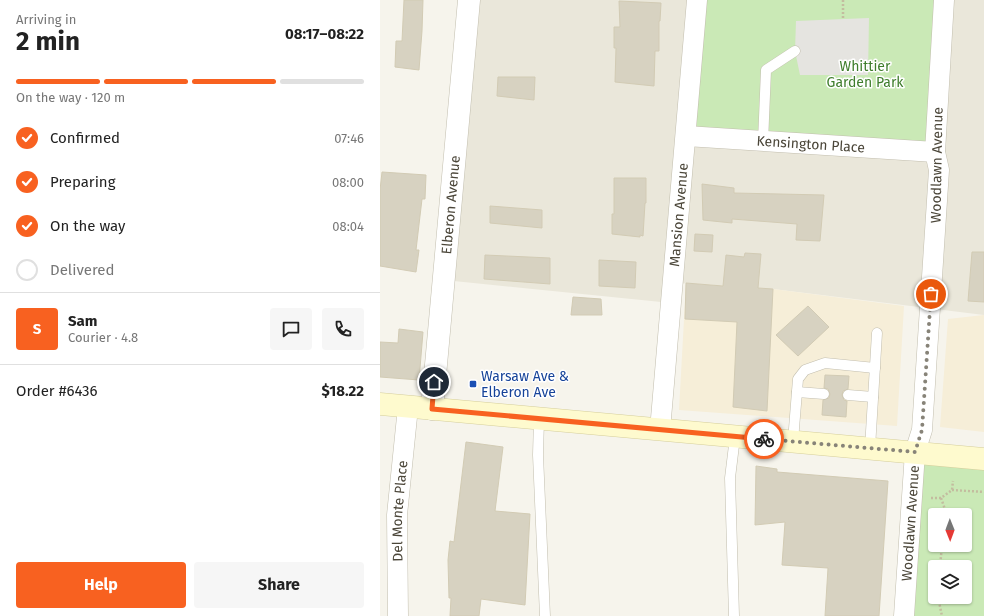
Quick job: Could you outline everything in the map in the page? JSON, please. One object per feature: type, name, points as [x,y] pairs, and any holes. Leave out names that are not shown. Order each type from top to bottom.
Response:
[{"type":"main road","points":[[380,404],[984,458]]},
{"type":"street","name":"Elberon Avenue","points":[[432,409],[469,0]]},
{"type":"street","name":"Mansion Avenue","points":[[660,430],[697,0]]},
{"type":"street","name":"Woodlawn Avenue","points":[[904,616],[915,452],[922,430],[939,170],[935,152],[944,0]]},
{"type":"street","name":"Kensington Place","points":[[686,136],[935,152]]},
{"type":"street","name":"Del Monte Place","points":[[398,616],[397,515],[408,407]]},
{"type":"lane","points":[[763,142],[766,70],[795,51]]},
{"type":"lane","points":[[870,448],[877,333]]},
{"type":"lane","points":[[793,441],[798,379],[805,370],[823,363],[875,368]]},
{"type":"lane","points":[[797,392],[824,394]]},
{"type":"lane","points":[[848,395],[873,397]]},
{"type":"lane","points":[[539,419],[538,455],[544,616]]},
{"type":"lane","points":[[734,436],[730,478],[734,616]]},
{"type":"path","points":[[843,0],[843,18]]},
{"type":"path","points":[[952,490],[953,482]]},
{"type":"path","points":[[929,498],[940,498],[952,490],[984,492]]},
{"type":"path","points":[[940,498],[944,508]]},
{"type":"path","points":[[939,604],[942,616]]},
{"type":"shaded area","points":[[469,0],[984,0],[984,315],[773,289],[686,283],[673,286],[671,303],[444,280]]},
{"type":"shaded area","points":[[869,18],[868,75],[800,75],[795,51],[796,21]]},
{"type":"shaded area","points":[[686,283],[773,289],[904,306],[897,426],[679,410]]},
{"type":"shaded area","points":[[984,315],[984,432],[940,427],[948,319]]},
{"type":"green space","name":"Whittier Garden Park","points":[[697,0],[944,0],[935,152],[686,136]]},
{"type":"green space","points":[[915,452],[984,459],[984,616],[904,616]]},
{"type":"building","points":[[404,0],[423,0],[419,70],[395,67],[396,41],[402,41]]},
{"type":"building","points":[[619,1],[661,3],[659,21],[659,51],[655,51],[654,86],[615,82],[616,48],[614,48],[614,27],[620,27]]},
{"type":"building","points":[[498,77],[535,77],[534,100],[497,96]]},
{"type":"building","points":[[382,172],[426,175],[425,199],[422,199],[416,250],[419,250],[416,272],[380,266],[380,190]]},
{"type":"building","points":[[614,178],[646,178],[646,203],[643,236],[612,234],[612,214],[614,214]]},
{"type":"building","points":[[702,184],[734,188],[734,193],[824,195],[820,241],[796,240],[797,224],[732,219],[732,223],[703,220]]},
{"type":"building","points":[[490,206],[542,210],[542,228],[490,223]]},
{"type":"building","points":[[695,234],[713,235],[712,252],[694,251]]},
{"type":"building","points":[[972,252],[984,252],[984,302],[968,301]]},
{"type":"building","points":[[745,253],[761,254],[758,288],[773,289],[767,411],[733,407],[737,322],[685,319],[686,283],[723,286],[726,255],[744,257]]},
{"type":"building","points":[[485,255],[550,258],[550,284],[484,279]]},
{"type":"building","points":[[599,260],[636,262],[635,288],[599,286]]},
{"type":"building","points":[[573,297],[601,299],[602,315],[571,315]]},
{"type":"building","points":[[808,306],[829,327],[798,356],[776,335]]},
{"type":"building","points":[[399,329],[423,332],[419,380],[380,377],[380,342],[398,343]]},
{"type":"building","points":[[825,375],[849,376],[848,389],[843,391],[842,395],[844,400],[847,401],[846,417],[822,415],[823,400],[829,398],[830,394],[828,389],[824,388]]},
{"type":"building","points":[[466,442],[503,447],[495,511],[530,514],[525,605],[481,599],[479,616],[450,616],[451,598],[449,598],[448,560],[450,541],[454,542]]},
{"type":"building","points":[[756,466],[777,469],[777,472],[888,481],[879,616],[825,616],[828,568],[782,565],[785,522],[755,525]]},
{"type":"way so far","points":[[764,439],[915,452],[922,430],[931,294]]},
{"type":"place","name":"Warsaw Ave & Elberon Ave","points":[[473,384]]},
{"type":"route","points":[[434,382],[432,409],[764,439]]}]
